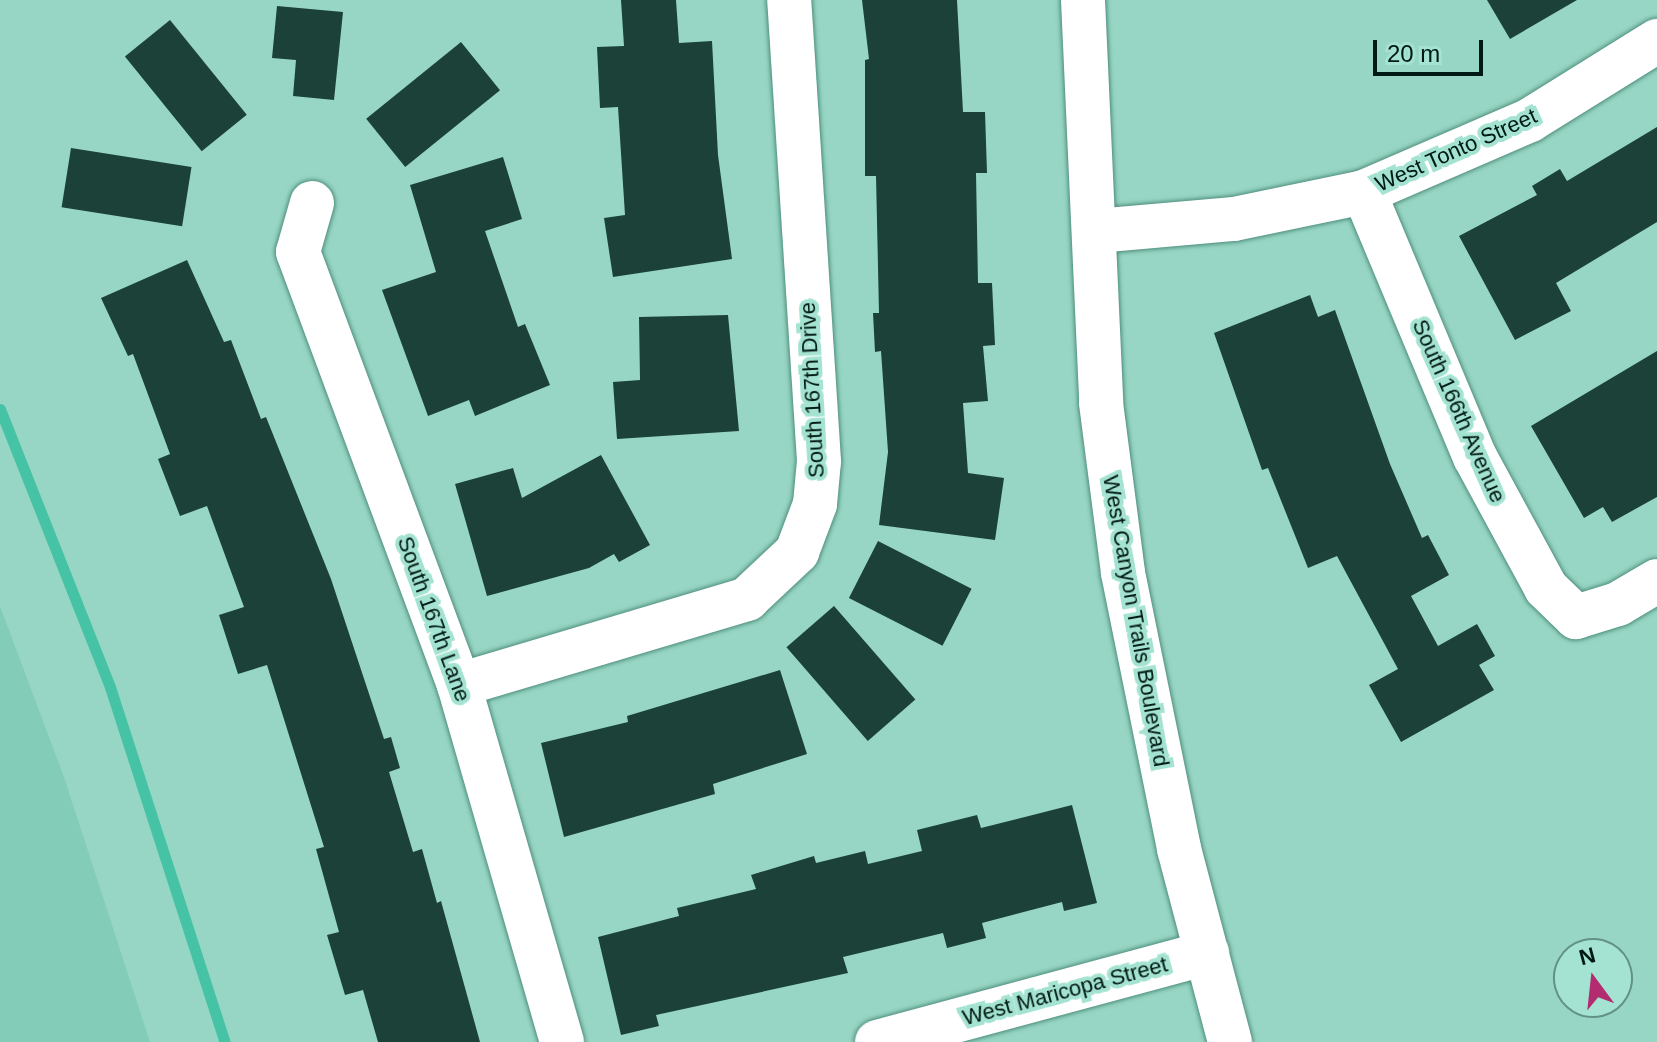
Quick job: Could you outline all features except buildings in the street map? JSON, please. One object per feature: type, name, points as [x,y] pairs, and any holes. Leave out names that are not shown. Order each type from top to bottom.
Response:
[{"type":"street","name":"South 167th Drive","points":[[459,685],[747,599],[797,552],[815,504],[819,461],[789,0]]},
{"type":"street","name":"West Canyon Trails Boulevard","points":[[1083,0],[1096,231],[1101,403],[1123,573],[1173,820],[1230,1042]]},
{"type":"street","name":"West Tonto Street","points":[[1096,231],[1234,219],[1364,192],[1530,120],[1657,41]]},
{"type":"street","name":"South 166th Avenue","points":[[1364,192],[1475,457],[1546,588],[1576,617],[1618,604],[1657,581]]},
{"type":"street","name":"South 167th Lane","points":[[312,203],[298,252],[459,685],[562,1042]]},
{"type":"street","name":"West Maricopa Street","points":[[877,1042],[1207,953]]},
{"type":"shaded area","points":[[0,606],[64,777],[150,1042],[0,1042]]},
{"type":"waterway","points":[[0,409],[110,687],[225,1042]]}]
